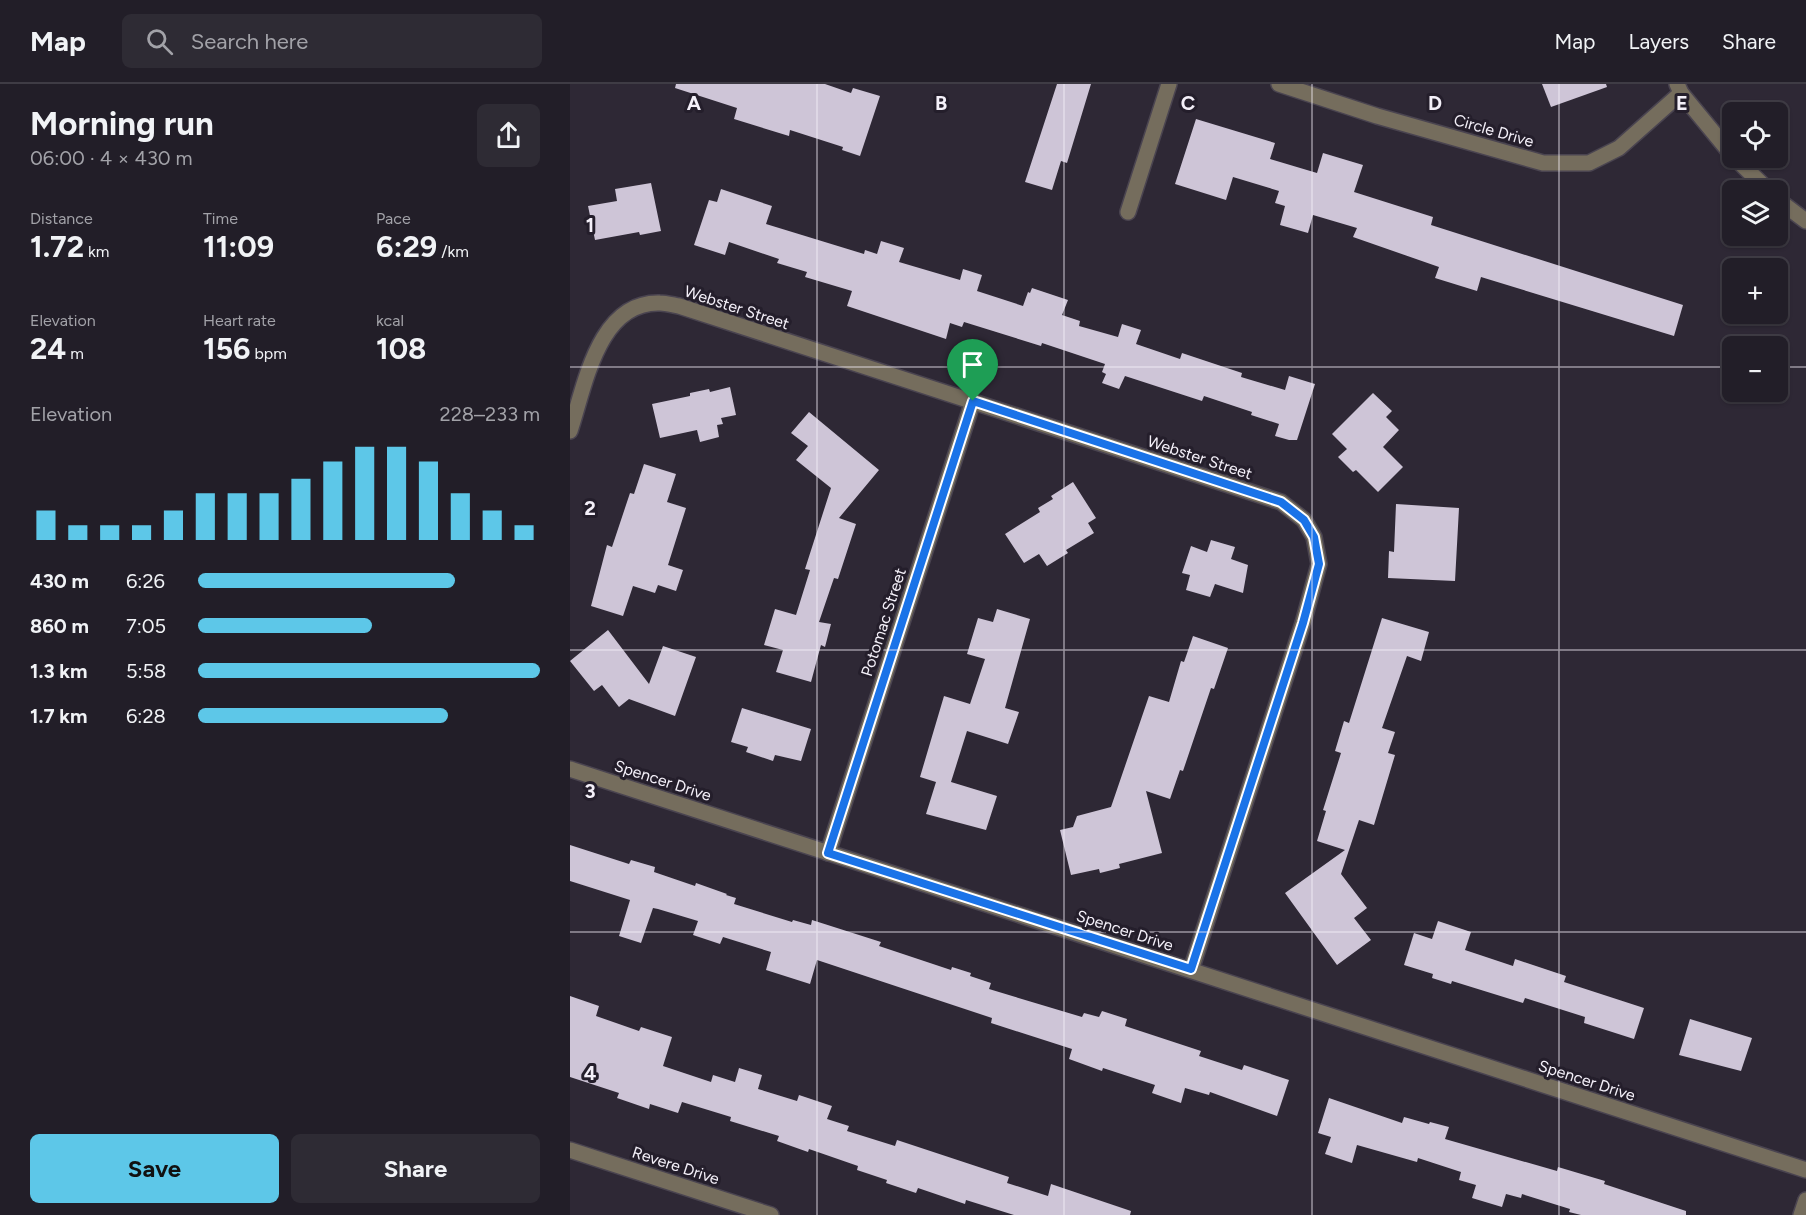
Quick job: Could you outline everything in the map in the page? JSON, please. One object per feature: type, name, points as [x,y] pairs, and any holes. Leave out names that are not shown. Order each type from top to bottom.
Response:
[{"type":"street","points":[[1128,212],[1169,84]]},
{"type":"street","name":"Circle Drive","points":[[1279,84],[1377,116],[1543,163],[1589,163],[1620,148],[1679,88]]},
{"type":"street","points":[[1679,88],[1722,141]]},
{"type":"street","points":[[1745,168],[1758,180]]},
{"type":"street","points":[[1788,208],[1806,221]]},
{"type":"street","name":"Webster Street","points":[[570,431],[597,347],[606,332],[630,310],[644,304],[660,303],[679,306],[1281,502],[1304,520],[1314,537],[1319,564],[1303,623],[1191,969]]},
{"type":"street","name":"Potomac Street","points":[[828,853],[973,401]]},
{"type":"street","name":"Spencer Drive","points":[[570,769],[1806,1170]]},
{"type":"street","name":"Revere Drive","points":[[570,1150],[771,1215]]},
{"type":"street","points":[[1801,1215],[1806,1200]]},
{"type":"building","points":[[676,84],[825,84],[851,93],[853,88],[880,96],[860,156],[842,150],[843,147],[790,130],[789,136],[734,119],[737,108],[675,88]]},
{"type":"building","points":[[1057,84],[1091,84],[1067,163],[1061,161],[1052,190],[1025,182]]},
{"type":"building","points":[[1542,84],[1606,84],[1607,87],[1551,107]]},
{"type":"building","points":[[1196,119],[1275,143],[1270,159],[1317,173],[1323,153],[1363,165],[1354,192],[1433,217],[1431,225],[1683,305],[1674,336],[1481,277],[1477,291],[1435,278],[1439,267],[1353,237],[1357,228],[1313,215],[1308,233],[1280,225],[1285,206],[1275,203],[1279,191],[1233,177],[1226,200],[1175,184]]},
{"type":"building","points":[[651,183],[661,231],[640,235],[639,232],[595,240],[588,206],[617,201],[615,189]]},
{"type":"building","points":[[721,189],[772,206],[766,224],[864,254],[865,250],[877,254],[881,241],[904,248],[899,262],[960,280],[963,269],[982,275],[977,291],[1023,306],[1032,288],[1068,300],[1062,315],[1080,321],[1079,326],[1118,337],[1122,324],[1141,330],[1136,344],[1180,359],[1182,353],[1242,373],[1241,377],[1285,390],[1289,376],[1315,384],[1297,440],[1275,436],[1279,424],[1204,396],[1202,401],[1125,376],[1119,389],[1102,383],[1106,374],[1102,372],[1105,364],[1042,343],[1041,346],[964,322],[962,327],[950,323],[946,339],[847,306],[852,291],[805,277],[807,272],[777,263],[779,259],[729,242],[725,255],[694,245],[709,200],[717,202]]},
{"type":"building","points":[[730,387],[736,415],[721,418],[723,424],[717,425],[719,437],[700,442],[697,430],[660,438],[652,404],[690,396],[690,393],[709,389],[710,392]]},
{"type":"building","points":[[1373,393],[1392,411],[1386,417],[1399,430],[1383,447],[1403,467],[1378,492],[1356,470],[1353,472],[1338,457],[1347,449],[1332,434]]},
{"type":"building","points":[[809,412],[879,470],[839,518],[856,524],[838,579],[834,578],[819,622],[831,624],[825,647],[821,645],[811,682],[776,672],[783,650],[764,645],[775,609],[796,615],[810,570],[805,569],[831,488],[796,460],[808,446],[791,433]]},
{"type":"building","points":[[644,464],[676,474],[667,502],[686,508],[668,565],[683,570],[676,591],[658,585],[655,593],[633,586],[623,616],[591,606],[607,545],[612,547],[630,493],[634,494]]},
{"type":"building","points":[[1073,482],[1096,518],[1088,523],[1094,533],[1066,550],[1068,553],[1047,566],[1039,554],[1024,563],[1005,534],[1040,512],[1038,508],[1053,499],[1051,496]]},
{"type":"building","points":[[1396,504],[1459,508],[1455,581],[1388,578],[1389,551],[1394,552]]},
{"type":"building","points":[[1211,540],[1235,547],[1231,559],[1248,565],[1243,593],[1215,584],[1210,597],[1186,590],[1190,575],[1182,573],[1191,546],[1207,552]]},
{"type":"building","points":[[997,609],[1030,619],[1005,708],[1019,712],[1008,744],[967,731],[951,782],[997,796],[986,830],[926,814],[936,782],[920,777],[944,696],[970,704],[985,659],[967,654],[978,618],[993,622]]},
{"type":"building","points":[[1382,618],[1429,632],[1421,661],[1407,656],[1382,728],[1395,732],[1388,753],[1395,755],[1374,825],[1359,820],[1341,874],[1367,908],[1354,918],[1371,940],[1337,965],[1285,893],[1345,850],[1317,841],[1326,811],[1323,810],[1341,753],[1335,751],[1344,721],[1349,723]]},
{"type":"building","points":[[608,630],[649,684],[663,646],[696,657],[675,716],[629,699],[619,707],[602,685],[594,691],[570,661]]},
{"type":"building","points":[[1193,636],[1228,648],[1214,689],[1211,688],[1183,771],[1180,770],[1170,799],[1146,791],[1162,853],[1119,864],[1120,868],[1100,873],[1099,869],[1071,875],[1060,830],[1073,827],[1077,816],[1111,807],[1149,696],[1169,702],[1181,661],[1184,662]]},
{"type":"building","points":[[742,708],[811,729],[801,761],[775,755],[773,761],[746,752],[748,747],[731,742]]},
{"type":"building","points":[[570,845],[629,864],[631,860],[655,867],[654,872],[695,886],[696,883],[736,898],[734,904],[792,922],[793,920],[811,925],[812,920],[881,942],[879,946],[951,970],[952,967],[971,973],[970,976],[991,983],[989,989],[1082,1017],[1084,1013],[1099,1017],[1102,1011],[1127,1019],[1125,1026],[1201,1051],[1199,1056],[1242,1070],[1244,1065],[1289,1080],[1277,1116],[1210,1092],[1209,1095],[1185,1088],[1181,1103],[1152,1093],[1155,1085],[1103,1068],[1102,1071],[1069,1059],[1072,1049],[991,1023],[992,1018],[817,960],[810,984],[766,970],[771,952],[723,937],[720,944],[693,935],[698,921],[658,909],[653,908],[641,943],[619,936],[630,900],[570,881]]},
{"type":"building","points":[[1438,921],[1471,932],[1465,950],[1513,966],[1515,959],[1566,976],[1564,982],[1644,1008],[1634,1039],[1584,1023],[1585,1017],[1525,998],[1523,1003],[1452,981],[1451,984],[1432,978],[1433,974],[1404,965],[1414,933],[1432,939]]},
{"type":"building","points":[[570,996],[599,1006],[596,1016],[639,1031],[641,1027],[672,1037],[663,1066],[711,1082],[713,1075],[735,1082],[739,1068],[762,1075],[758,1089],[797,1101],[799,1095],[832,1106],[827,1119],[849,1126],[847,1131],[895,1146],[897,1140],[1009,1177],[1007,1183],[1048,1196],[1051,1184],[1131,1211],[1130,1215],[1014,1215],[966,1200],[965,1204],[918,1188],[916,1193],[857,1170],[858,1166],[777,1141],[779,1136],[730,1121],[731,1117],[682,1102],[678,1113],[650,1104],[649,1109],[617,1098],[619,1093],[570,1077]]},
{"type":"building","points":[[1690,1019],[1752,1038],[1741,1071],[1679,1055]]},
{"type":"building","points":[[1329,1098],[1402,1123],[1404,1117],[1449,1127],[1445,1139],[1557,1171],[1558,1167],[1605,1181],[1604,1184],[1686,1211],[1686,1215],[1581,1215],[1569,1212],[1570,1209],[1522,1194],[1521,1198],[1506,1194],[1502,1207],[1472,1198],[1476,1185],[1459,1180],[1461,1172],[1418,1158],[1417,1162],[1357,1145],[1352,1163],[1325,1154],[1331,1137],[1318,1133]]},
{"type":"route","points":[[973,401],[1281,502],[1304,520],[1314,537],[1319,564],[1303,623],[1191,969],[828,853],[973,401]]}]
